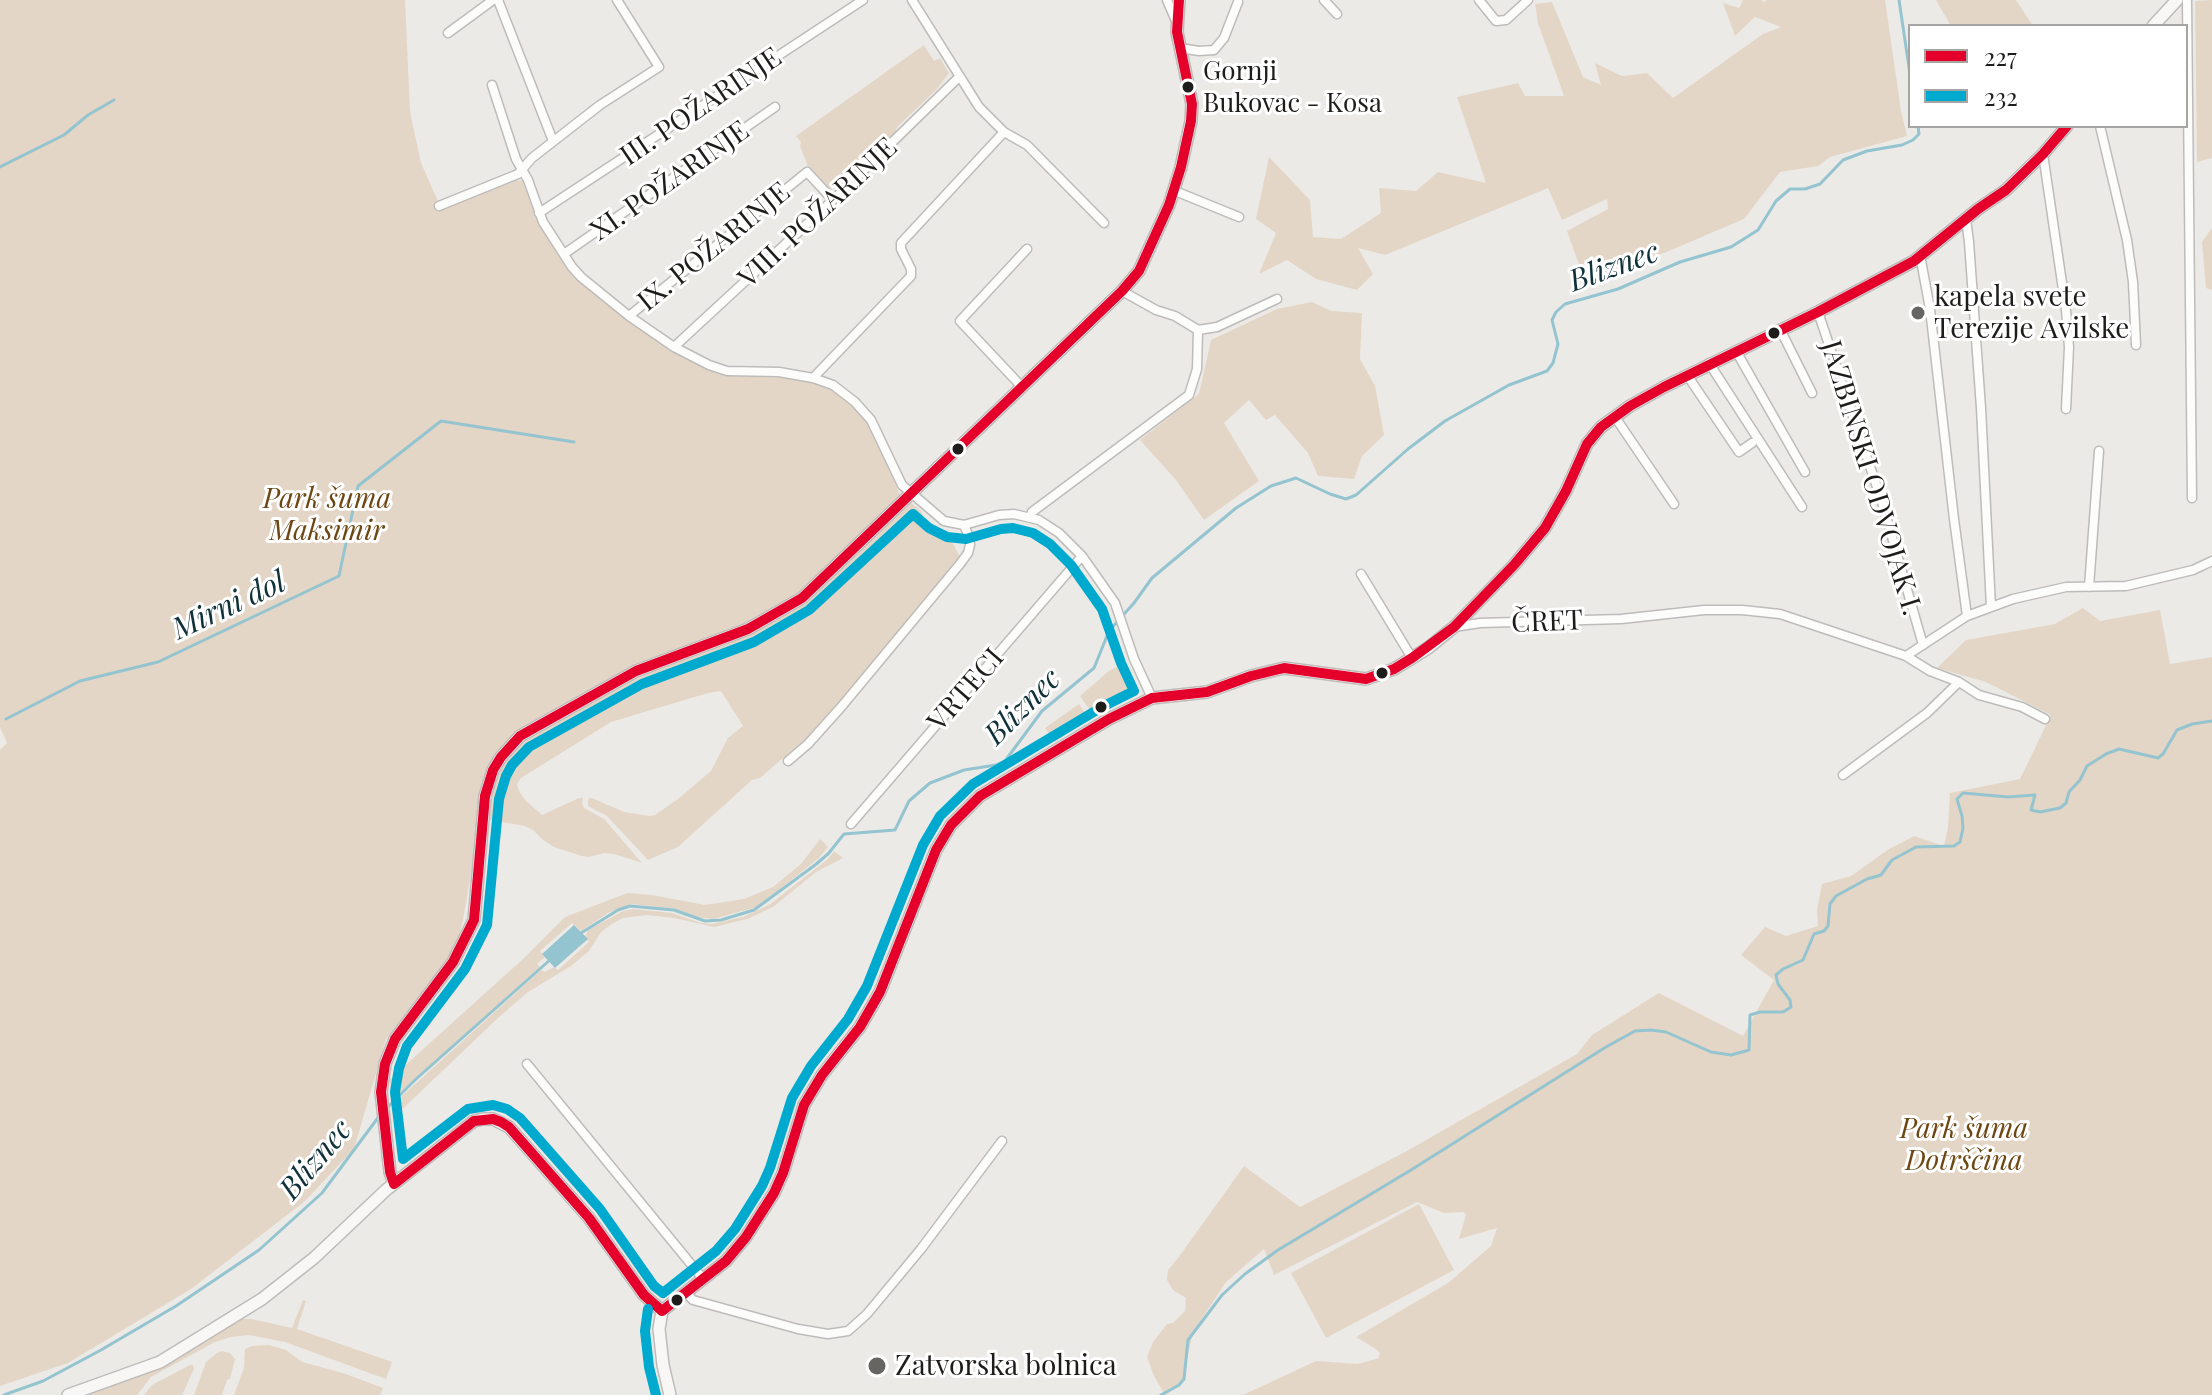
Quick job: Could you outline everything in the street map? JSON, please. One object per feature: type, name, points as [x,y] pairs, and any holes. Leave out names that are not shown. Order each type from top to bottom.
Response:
[{"type":"street","points":[[448,33],[496,0],[553,141]]},
{"type":"street","points":[[439,206],[518,174],[532,158],[600,105],[659,67],[617,0]]},
{"type":"street","name":"III. POŽARINJE","points":[[539,213],[863,0]]},
{"type":"street","points":[[912,0],[979,107],[1004,132],[1027,145],[1104,223]]},
{"type":"street","points":[[1167,0],[1177,24]]},
{"type":"street","points":[[394,1184],[381,1092],[385,1064],[395,1039],[453,962],[474,920],[485,796],[493,770],[511,745],[530,730],[636,671],[748,629],[802,598],[1122,291],[1139,271],[1175,191],[1191,121],[1192,104],[1177,24],[1179,0]]},
{"type":"street","points":[[1324,0],[1337,14]]},
{"type":"street","points":[[1479,0],[1496,21],[1506,20],[1528,0]]},
{"type":"street","points":[[2155,24],[2177,0]]},
{"type":"street","points":[[2187,0],[2187,24]]},
{"type":"street","points":[[1180,48],[1214,50],[1224,38],[1238,2]]},
{"type":"street","name":"VIII. POŽARINJE","points":[[674,347],[833,200],[959,77]]},
{"type":"street","points":[[492,85],[521,171],[528,180],[539,213],[581,277],[674,347],[709,365],[727,371],[774,371],[833,385],[862,409],[877,429],[902,485],[944,521],[964,525],[1014,514],[1039,520],[1059,533],[1082,556],[1115,603],[1134,659],[1152,698]]},
{"type":"street","points":[[2188,100],[2192,498]]},
{"type":"street","name":"XI. POŽARINJE","points":[[564,254],[775,107]]},
{"type":"street","points":[[670,1395],[659,1329],[662,1311],[726,1261],[746,1237],[774,1193],[804,1105],[822,1075],[860,1027],[880,992],[936,850],[951,825],[980,796],[1109,719],[1152,698],[1207,692],[1284,668],[1366,679],[1394,669],[1412,658],[1454,627],[1545,528],[1587,444],[1601,427],[1630,406],[1709,363],[1818,312],[1914,261],[2006,190],[2065,128]]},
{"type":"street","points":[[2100,128],[2127,240],[2136,345]]},
{"type":"street","points":[[813,378],[911,276],[911,269],[901,249],[904,239],[1004,132]]},
{"type":"street","points":[[2043,154],[2066,310],[2069,347],[2066,409]]},
{"type":"street","name":"IX. POŽARINJE","points":[[629,316],[807,172],[833,200]]},
{"type":"street","points":[[1175,191],[1239,217]]},
{"type":"street","points":[[1966,219],[1981,408],[1991,607]]},
{"type":"street","points":[[1022,387],[960,321],[1027,249]]},
{"type":"street","points":[[1920,255],[1930,309],[1967,616]]},
{"type":"street","points":[[1122,291],[1198,330],[1217,327],[1277,299]]},
{"type":"street","name":"JAZBINSKI ODVOJAK I.","points":[[1818,312],[1882,502],[1923,645]]},
{"type":"street","points":[[1780,329],[1812,393]]},
{"type":"street","points":[[1030,517],[1032,512],[1189,395],[1197,369],[1198,330]]},
{"type":"street","points":[[1736,351],[1805,472]]},
{"type":"street","points":[[1709,363],[1802,507]]},
{"type":"street","points":[[1687,375],[1739,452],[1752,443]]},
{"type":"street","points":[[1615,417],[1674,504]]},
{"type":"street","points":[[2089,587],[2099,451]]},
{"type":"street","points":[[788,761],[842,706],[960,564],[970,545],[964,525]]},
{"type":"street","name":"VRTECI","points":[[851,824],[1082,556]]},
{"type":"street","points":[[1906,656],[1967,616],[2013,599],[2066,587],[2126,586],[2193,570],[2212,561]]},
{"type":"street","points":[[1361,574],[1412,658]]},
{"type":"street","name":"ČRET","points":[[1454,627],[1480,623],[1621,619],[1704,610],[1780,614],[1906,656],[1979,695],[2022,707],[2045,719]]},
{"type":"street","points":[[1843,775],[1927,713],[1959,682]]},
{"type":"street","points":[[527,1064],[704,1280]]},
{"type":"street","points":[[68,1395],[160,1362],[242,1311],[314,1258],[373,1201],[474,1121],[493,1119],[509,1127],[589,1218],[644,1295],[662,1311]]},
{"type":"street","points":[[686,1293],[693,1300],[798,1329],[828,1334],[848,1331],[867,1314],[921,1249],[1002,1141]]},
{"type":"green space","name":"Park šuma Maksimir","points":[[0,0],[405,0],[410,112],[421,163],[441,208],[513,180],[525,181],[538,220],[572,272],[648,335],[721,374],[811,381],[849,402],[865,418],[876,436],[899,493],[921,511],[928,528],[951,540],[960,557],[822,724],[760,778],[752,780],[678,847],[648,860],[607,816],[588,806],[588,801],[592,798],[624,812],[649,816],[678,799],[711,771],[728,738],[743,726],[721,691],[611,722],[521,778],[517,784],[519,791],[542,815],[583,798],[584,808],[604,819],[642,863],[614,854],[582,856],[554,847],[525,826],[480,821],[463,920],[452,960],[386,1039],[354,1149],[304,1202],[191,1289],[68,1363],[0,1386],[0,750],[7,743],[0,727]]},
{"type":"green space","points":[[1743,0],[1885,0],[1907,136],[1830,157],[1818,166],[1780,172],[1744,219],[1664,253],[1585,281],[1567,231],[1608,209],[1607,199],[1562,220],[1548,188],[1385,255],[1358,248],[1373,274],[1357,290],[1316,279],[1287,260],[1259,274],[1276,233],[1256,219],[1269,157],[1310,200],[1313,237],[1341,239],[1381,213],[1379,188],[1416,191],[1438,172],[1486,183],[1457,97],[1518,83],[1525,96],[1564,96],[1538,23],[1535,4],[1552,2],[1583,77],[1601,85],[1595,63],[1622,76],[1647,73],[1673,98],[1763,34],[1781,27],[1755,17],[1735,36],[1723,3],[1739,8]]},
{"type":"green space","points":[[1936,0],[2016,0],[2032,24],[1950,24]]},
{"type":"green space","points":[[2212,0],[2212,158],[2197,162],[2195,1]]},
{"type":"green space","points":[[924,45],[934,61],[940,58],[949,73],[890,138],[882,138],[833,185],[831,192],[809,169],[801,142],[796,136]]},
{"type":"green space","points":[[2212,228],[2212,290],[2206,288],[2202,242]]},
{"type":"green space","points":[[1312,302],[1331,311],[1362,313],[1360,359],[1375,386],[1384,435],[1362,456],[1354,479],[1318,476],[1308,453],[1275,415],[1266,420],[1249,400],[1224,423],[1259,481],[1204,520],[1176,480],[1140,440],[1199,394],[1211,340],[1277,309]]},
{"type":"green space","name":"Park šuma Dotrščina","points":[[2083,608],[2100,621],[2160,610],[2170,664],[2212,657],[2212,1395],[1243,1395],[1316,1361],[1358,1364],[1379,1358],[1380,1353],[1376,1349],[1356,1337],[1448,1283],[1491,1246],[1497,1228],[1459,1239],[1466,1215],[1464,1212],[1444,1213],[1417,1202],[1274,1275],[1264,1249],[1226,1282],[1193,1332],[1183,1378],[1175,1389],[1165,1395],[1147,1357],[1153,1342],[1167,1324],[1173,1323],[1185,1311],[1186,1298],[1173,1290],[1167,1280],[1168,1270],[1244,1166],[1300,1207],[1405,1152],[1577,1054],[1592,1035],[1659,993],[1743,1036],[1774,980],[1741,955],[1765,927],[1786,936],[1818,926],[1817,910],[1822,884],[1851,876],[1889,849],[1914,836],[1944,846],[1950,793],[2020,779],[2051,715],[1986,682],[1937,668],[1966,640],[2055,624]]},
{"type":"green space","points":[[1121,665],[1132,687],[1091,712],[1080,696],[1110,670]]},
{"type":"green space","points":[[1079,704],[1089,719],[1055,742],[1045,728]]},
{"type":"green space","points":[[820,839],[828,847],[819,858],[757,907],[713,919],[695,917],[675,909],[631,904],[608,913],[581,931],[572,923],[540,951],[545,957],[537,964],[540,967],[391,1101],[390,1079],[565,917],[627,893],[705,905],[744,899],[773,887],[801,864]]},
{"type":"green space","points":[[834,851],[843,858],[816,872],[773,907],[747,919],[714,927],[647,915],[623,918],[612,924],[601,932],[589,951],[571,966],[528,992],[498,1018],[393,1118],[391,1106],[541,970],[545,972],[554,967],[558,970],[589,942],[585,937],[588,930],[623,911],[633,909],[672,913],[712,924],[743,917],[769,905]]},
{"type":"green space","points":[[1419,1204],[1454,1270],[1326,1338],[1291,1273]]},
{"type":"green space","points":[[303,1300],[306,1301],[297,1329],[392,1362],[386,1379],[285,1342],[249,1335],[215,1342],[151,1377],[137,1395],[75,1395],[162,1364],[240,1319],[292,1328]]},
{"type":"green space","points":[[269,1345],[286,1350],[302,1362],[383,1388],[380,1395],[234,1395],[244,1368],[245,1349]]},
{"type":"green space","points":[[222,1351],[230,1353],[235,1359],[222,1395],[194,1395],[206,1362]]},
{"type":"green space","points":[[190,1365],[194,1369],[182,1395],[144,1395],[152,1385]]},
{"type":"water","points":[[574,925],[588,939],[555,968],[542,954]]},
{"type":"waterway","name":"Bliznec","points":[[1899,0],[1908,61]]},
{"type":"waterway","points":[[0,167],[64,135],[88,115],[114,100]]},
{"type":"waterway","name":"Bliznec","points":[[581,933],[630,906],[674,910],[705,921],[721,920],[754,910],[815,865],[844,834],[895,830],[909,801],[930,783],[964,770],[1005,761],[1042,711],[1094,668],[1109,631],[1152,578],[1236,508],[1271,486],[1296,478],[1346,499],[1356,495],[1445,421],[1509,385],[1547,371],[1553,363],[1558,344],[1552,320],[1565,304],[1618,289],[1680,262],[1731,247],[1758,230],[1776,201],[1790,189],[1805,189],[1820,184],[1843,160],[1913,140],[1919,134],[1918,128]]},
{"type":"waterway","name":"Mirni dol","points":[[6,719],[80,681],[158,662],[339,576],[358,486],[441,421],[574,442]]},
{"type":"waterway","points":[[1161,1395],[1184,1379],[1188,1340],[1222,1295],[1245,1274],[1278,1250],[1606,1047],[1635,1031],[1651,1030],[1666,1032],[1711,1052],[1731,1055],[1749,1050],[1750,1015],[1783,1012],[1791,1007],[1776,975],[1803,960],[1814,934],[1828,926],[1830,904],[1836,896],[1881,875],[1892,860],[1916,847],[1954,846],[1960,842],[1963,828],[1957,799],[1963,793],[2008,797],[2035,795],[2031,810],[2040,812],[2060,808],[2087,766],[2106,754],[2119,749],[2158,758],[2177,730],[2212,721]]},
{"type":"waterway","name":"Bliznec","points":[[385,1110],[551,959]]},
{"type":"waterway","name":"Bliznec","points":[[4,1395],[43,1381],[101,1350],[176,1306],[259,1250],[322,1193],[380,1115]]},
{"type":"transit line","name":"227","points":[[394,1184],[381,1092],[385,1064],[395,1039],[453,962],[474,920],[485,796],[493,770],[501,757],[520,736],[636,671],[748,629],[802,598],[1122,291],[1139,271],[1169,205],[1191,121],[1192,104],[1177,32],[1179,0]]},
{"type":"transit line","name":"227","points":[[662,1311],[726,1261],[746,1237],[774,1193],[804,1105],[822,1075],[860,1027],[880,992],[936,850],[951,825],[980,796],[1109,719],[1152,698],[1207,692],[1284,668],[1366,679],[1394,669],[1412,658],[1454,627],[1545,528],[1587,444],[1601,427],[1664,387],[1914,261],[2006,190],[2065,128]]},
{"type":"transit line","name":"232","points":[[913,514],[929,528],[947,537],[966,539],[1013,528],[1033,533],[1050,544],[1071,565],[1102,609],[1134,691],[973,784],[940,816],[923,845],[867,986],[848,1019],[811,1066],[792,1098],[770,1168],[735,1229],[716,1251],[663,1293],[654,1286],[600,1209],[520,1118],[507,1109],[493,1105],[468,1109],[403,1159],[395,1092],[399,1068],[407,1046],[465,969],[487,925],[499,799],[512,765],[529,747],[642,684],[754,642],[809,610],[913,514]]},
{"type":"transit line","name":"227","points":[[394,1184],[474,1121],[493,1119],[501,1122],[509,1127],[589,1218],[644,1295],[662,1311]]},
{"type":"transit line","name":"232","points":[[648,1309],[645,1331],[656,1395]]},
{"type":"place","name":"Gornji Bukovac - Kosa","points":[[1188,87]]},
{"type":"place","name":"kapela svete Terezije Avilske","points":[[1918,313]]},
{"type":"place","name":"Zatvorska bolnica","points":[[877,1366]]}]
